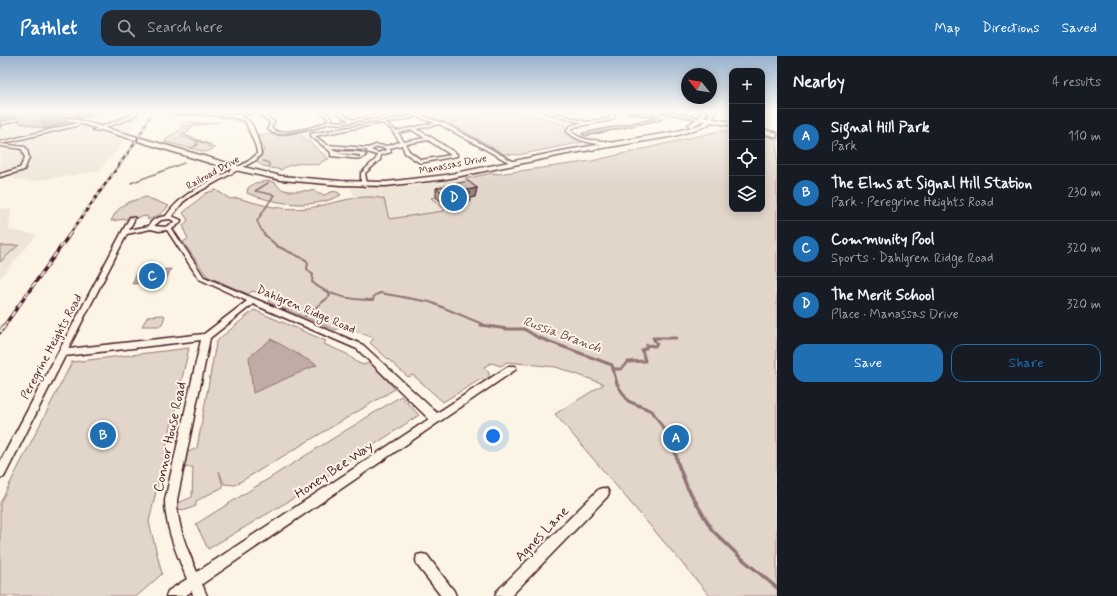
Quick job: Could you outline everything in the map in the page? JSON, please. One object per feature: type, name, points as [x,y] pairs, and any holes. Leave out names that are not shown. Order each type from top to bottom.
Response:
[{"type":"main road","name":"Manassas Drive","points":[[126,137],[280,178],[364,184],[421,181],[642,137]]},
{"type":"main road","name":"Manassas Drive","points":[[630,140],[657,137]]},
{"type":"main road","name":"Manassas Drive","points":[[152,144],[301,179]]},
{"type":"street","points":[[0,144],[25,137]]},
{"type":"street","name":"Railroad Drive","points":[[152,227],[152,224],[155,221],[168,217],[176,206],[190,195],[246,165],[259,154],[254,137]]},
{"type":"street","points":[[315,137],[333,152],[333,155],[361,158],[364,156],[354,153],[333,152]]},
{"type":"street","points":[[326,146],[369,149],[376,146],[387,148],[403,143],[430,138],[455,155],[420,162],[410,155],[403,143],[399,137]]},
{"type":"street","points":[[466,137],[514,163]]},
{"type":"street","points":[[579,137],[588,141],[612,144]]},
{"type":"street","points":[[583,149],[588,141]]},
{"type":"street","points":[[0,144],[23,148],[27,158],[22,169],[0,176]]},
{"type":"street","points":[[369,149],[370,152],[379,154],[387,152],[389,150],[387,148]]},
{"type":"street","points":[[364,184],[368,179],[368,173],[366,171],[378,159],[379,154]]},
{"type":"street","points":[[125,233],[152,227],[161,230],[169,228],[178,221],[175,218],[168,217]]},
{"type":"street","name":"Peregrine Heights Road","points":[[0,473],[132,218]]},
{"type":"street","name":"Dahlgren Ridge Road","points":[[169,228],[201,278],[362,348],[436,419]]},
{"type":"street","points":[[63,353],[206,337],[252,301]]},
{"type":"street","name":"Connor House Road","points":[[200,596],[170,509],[206,337]]},
{"type":"street","name":"Honey Bee Way","points":[[173,596],[512,368]]},
{"type":"street","name":"Agnes Lane","points":[[502,596],[603,492]]},
{"type":"street","points":[[422,560],[449,596]]},
{"type":"shaded area","points":[[0,137],[126,137],[99,171],[34,181],[16,180],[4,170],[0,171]]},
{"type":"shaded area","points":[[168,137],[183,137],[207,144],[207,146],[215,148],[206,152],[165,142]]},
{"type":"shaded area","points":[[259,137],[304,137],[329,159],[323,161],[319,165],[294,164],[281,170],[263,166],[257,162],[264,150]]},
{"type":"shaded area","points":[[475,137],[572,137],[583,142],[518,155],[504,154]]},
{"type":"shaded area","points":[[693,137],[729,137],[729,212],[765,212],[765,137],[777,139],[777,596],[710,596],[555,414],[604,384],[556,367],[507,362],[501,366],[491,363],[484,367],[489,373],[489,377],[485,380],[481,379],[443,402],[413,375],[408,377],[370,343],[374,338],[342,326],[336,330],[268,302],[271,298],[253,291],[248,294],[207,276],[183,242],[188,239],[183,226],[188,220],[183,213],[206,193],[216,190],[230,199],[238,198],[264,205],[290,209],[308,208],[356,198],[375,197],[384,199],[389,219],[444,211],[445,208],[431,198],[436,197],[444,204],[453,202],[457,205],[466,190],[478,188],[465,179],[492,173],[498,174],[592,161]]},
{"type":"shaded area","points":[[496,170],[498,173],[489,188],[470,204],[445,211],[389,220],[356,201],[351,188],[415,186]]},
{"type":"shaded area","points":[[269,181],[276,183],[279,187],[288,191],[315,191],[318,194],[325,195],[331,192],[337,192],[341,195],[318,203],[294,204],[270,200],[247,193],[248,188],[255,183]]},
{"type":"shaded area","points":[[146,197],[169,206],[161,214],[148,220],[147,216],[111,221],[118,210],[125,204]]},
{"type":"shaded area","points":[[0,208],[11,210],[9,230],[37,235],[0,278]]},
{"type":"shaded area","points":[[19,245],[0,262],[0,246]]},
{"type":"shaded area","points":[[171,269],[166,280],[132,284],[137,272]]},
{"type":"shaded area","points":[[254,310],[326,341],[324,344],[347,354],[358,363],[364,365],[370,362],[395,389],[235,485],[224,484],[219,471],[223,487],[196,501],[196,506],[186,510],[177,509],[178,503],[192,497],[193,467],[183,468],[186,453],[197,448],[216,343]]},
{"type":"shaded area","points":[[148,316],[165,316],[162,324],[159,326],[142,326]]},
{"type":"shaded area","points":[[271,339],[317,365],[253,393],[249,357]]},
{"type":"shaded area","points":[[189,348],[149,522],[162,574],[137,596],[0,596],[0,503],[72,362]]},
{"type":"shaded area","points":[[401,396],[419,415],[294,498],[208,549],[196,524]]},
{"type":"building","points":[[468,181],[477,188],[467,190],[471,193],[458,195],[454,192],[445,194],[436,188]]},
{"type":"waterway","name":"Russia Branch","points":[[190,137],[211,145]]},
{"type":"waterway","points":[[191,148],[198,145],[196,144],[198,141]]},
{"type":"waterway","name":"Russia Branch","points":[[263,161],[269,163],[269,166]]},
{"type":"waterway","points":[[131,183],[184,163]]},
{"type":"waterway","name":"Russia Branch","points":[[264,235],[257,221],[274,195],[255,191],[268,183]]},
{"type":"waterway","name":"Russia Branch","points":[[264,234],[277,246],[306,260],[308,263],[307,269],[313,275],[312,282],[329,292]]},
{"type":"waterway","points":[[305,316],[330,296],[329,292]]},
{"type":"waterway","name":"Russia Branch","points":[[329,292],[349,298],[373,300],[374,296],[380,293],[430,302],[487,326]]},
{"type":"waterway","name":"Russia Branch","points":[[481,325],[487,326]]},
{"type":"waterway","name":"Russia Branch","points":[[487,326],[507,329],[524,329],[537,337],[612,365],[617,384],[628,401],[652,411],[673,443]]},
{"type":"waterway","points":[[614,369],[621,369],[628,362],[645,361],[642,350],[646,348],[647,345],[655,346],[657,344],[653,338],[676,338]]},
{"type":"waterway","name":"Russia Branch","points":[[673,442],[678,464],[687,487],[712,530],[740,557],[777,588]]},
{"type":"railway","points":[[69,235],[138,137]]},
{"type":"railway","points":[[4,326],[70,234]]},
{"type":"railway","points":[[0,332],[5,325]]},
{"type":"place","name":"The Merit School","points":[[454,198]]},
{"type":"place","name":"Community Pool","points":[[152,276]]},
{"type":"place","name":"The Elms at Signal Hill Station","points":[[103,435]]},
{"type":"place","name":"Signal Hill Park","points":[[676,438]]}]
